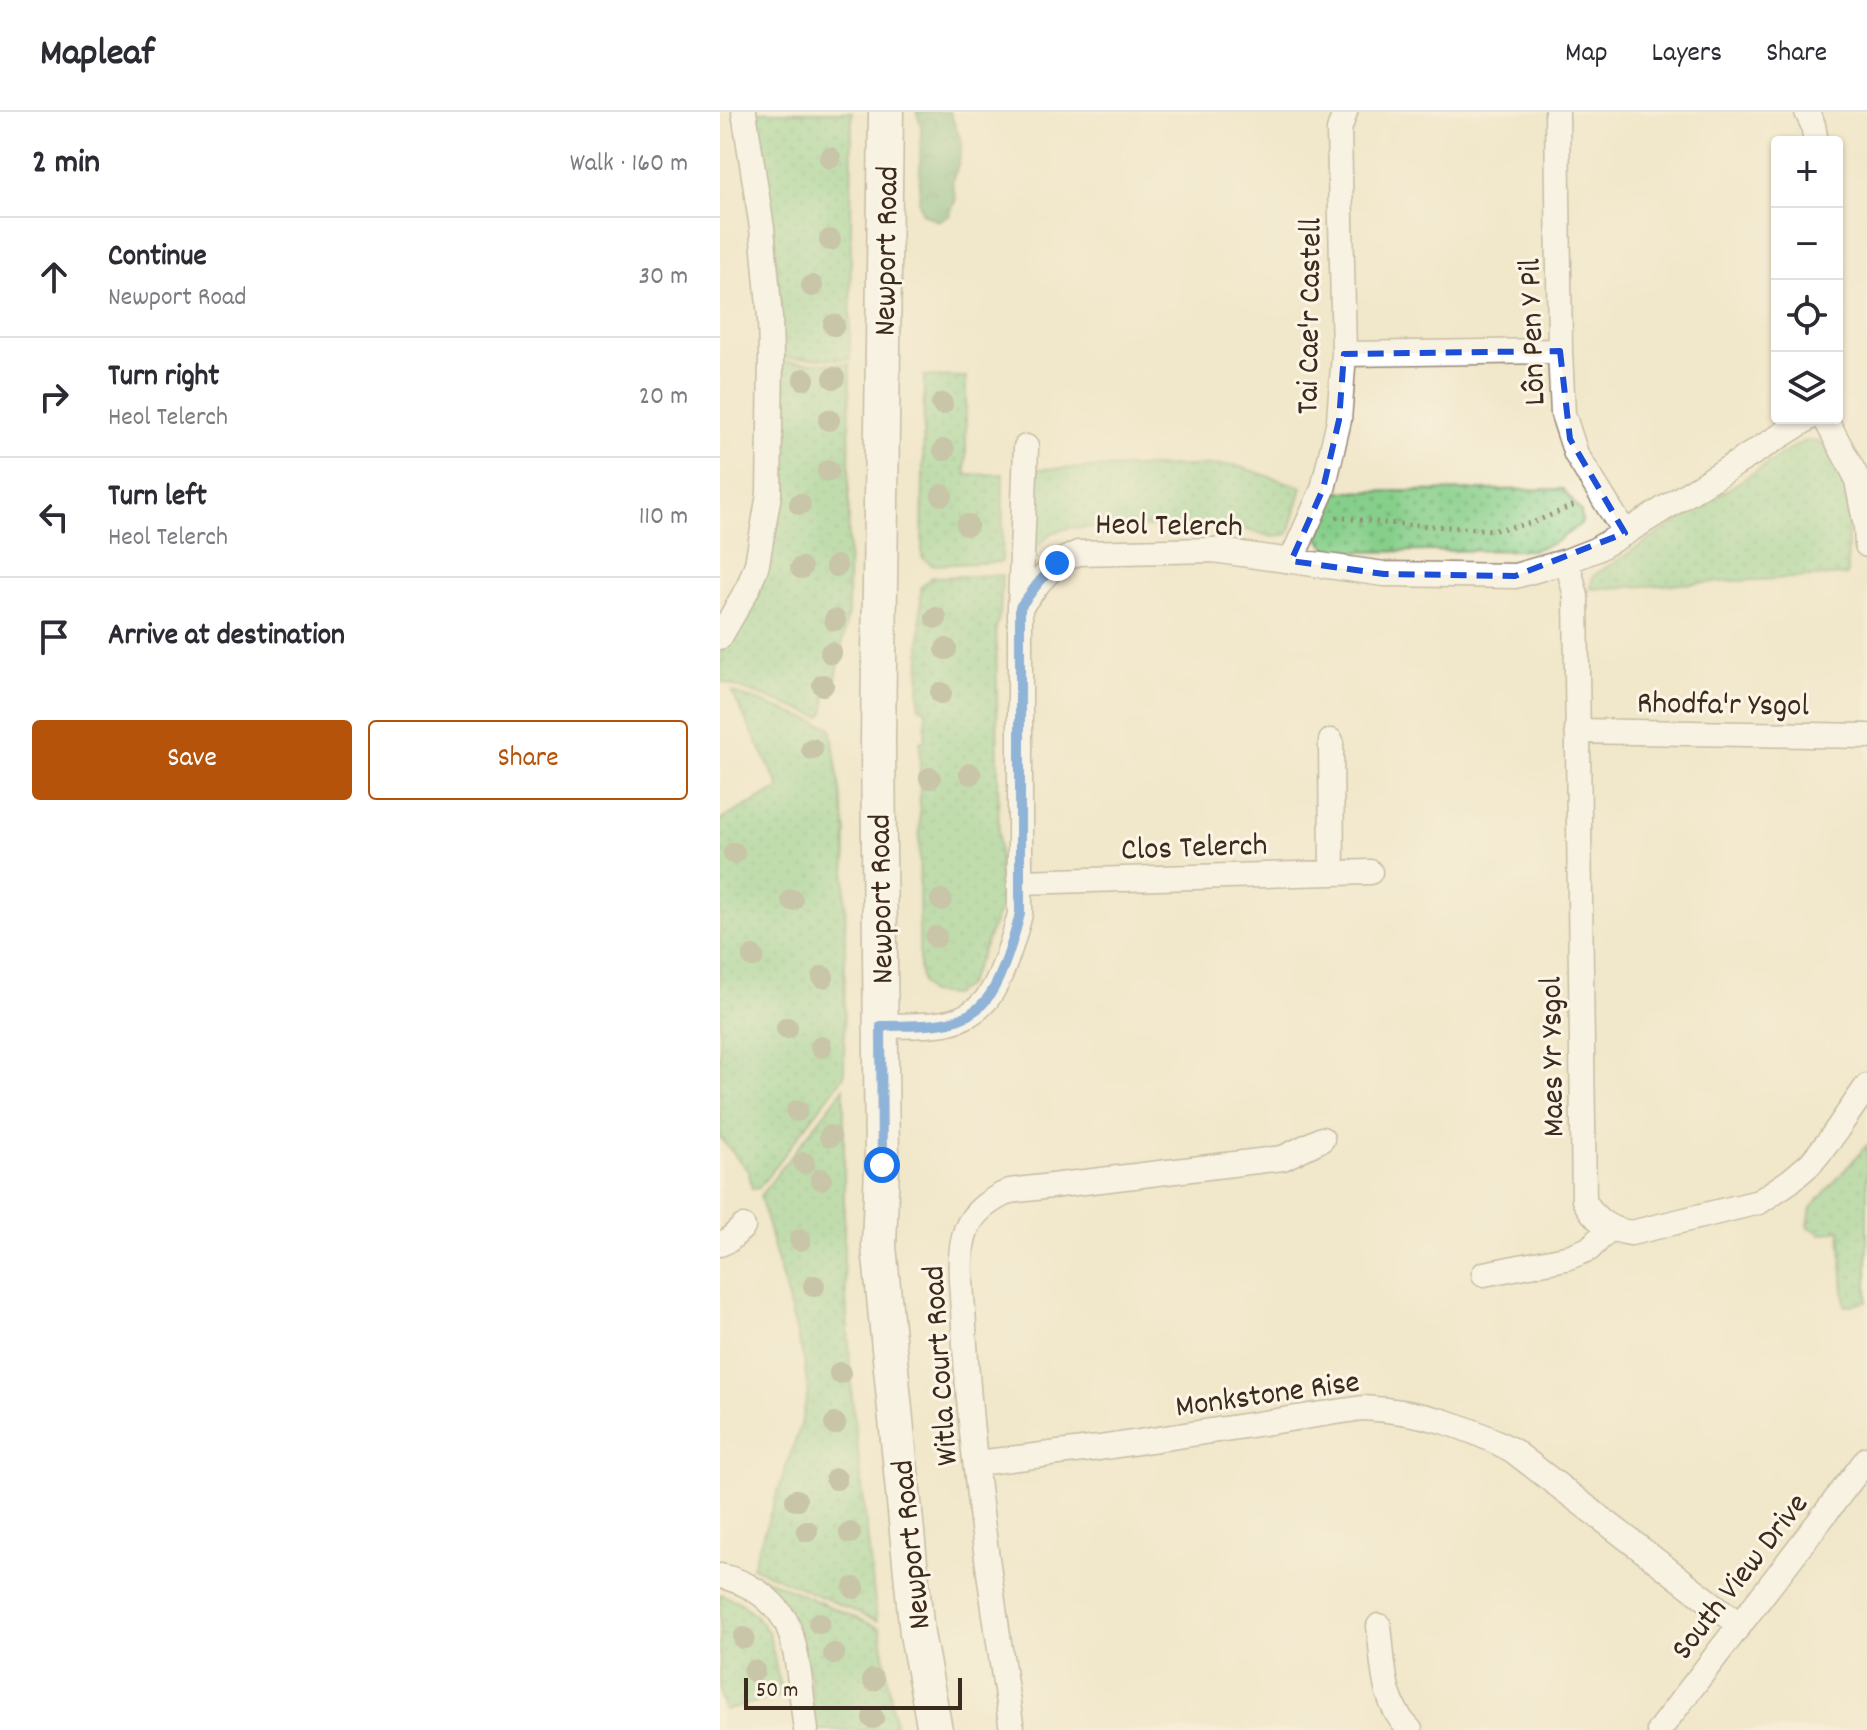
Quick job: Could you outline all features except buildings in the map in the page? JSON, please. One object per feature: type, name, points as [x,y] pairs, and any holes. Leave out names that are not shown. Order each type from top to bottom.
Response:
[{"type":"main road","name":"Newport Road","points":[[886,112],[878,740],[882,1165],[879,1246],[917,1634],[935,1730]]},
{"type":"street","points":[[720,637],[748,588],[757,564],[769,494],[770,318],[762,228],[744,112]]},
{"type":"street","name":"Tai Cae'r Castell","points":[[1291,561],[1323,489],[1339,420],[1344,354],[1339,130],[1345,112]]},
{"type":"street","name":"Lôn Pen Y Pil","points":[[1557,112],[1563,414],[1580,462],[1625,533]]},
{"type":"street","points":[[1807,112],[1815,136]]},
{"type":"street","points":[[1344,354],[1560,351]]},
{"type":"street","name":"Heol Telerch","points":[[1020,607],[1057,563],[1078,553],[1213,550],[1384,574],[1515,576],[1595,550],[1799,424]]},
{"type":"street","points":[[1828,424],[1856,476],[1867,545]]},
{"type":"street","points":[[881,1026],[951,1022],[975,1011],[987,999],[1016,932],[1020,914],[1020,607],[1026,447]]},
{"type":"street","name":"Maes Yr Ysgol","points":[[1567,561],[1576,596],[1584,1200],[1591,1212],[1610,1228]]},
{"type":"street","name":"Rhodfa'r Ysgol","points":[[1577,731],[1867,736]]},
{"type":"street","points":[[1331,741],[1332,873]]},
{"type":"street","name":"Clos Telerch","points":[[1020,882],[1370,872]]},
{"type":"street","points":[[1484,1274],[1566,1258],[1589,1249],[1610,1228],[1631,1233],[1759,1202],[1811,1163],[1867,1086]]},
{"type":"street","name":"Witla Court Road","points":[[1012,1730],[986,1555],[966,1359],[961,1252],[967,1228],[978,1211],[1010,1191],[1283,1158],[1322,1139]]},
{"type":"street","points":[[720,1244],[743,1227]]},
{"type":"street","name":"Monkstone Rise","points":[[977,1463],[1363,1408],[1423,1415],[1472,1430],[1512,1450],[1740,1625]]},
{"type":"street","name":"South View Drive","points":[[1659,1730],[1867,1459]]},
{"type":"street","points":[[720,1576],[742,1582],[759,1592],[786,1623],[798,1671],[806,1730]]},
{"type":"street","points":[[1379,1626],[1387,1695],[1398,1718],[1410,1730]]},
{"type":"path","points":[[1313,512],[1351,520],[1495,530],[1532,523],[1600,494]]},
{"type":"highlighted area","points":[[1560,351],[1570,439],[1625,533],[1515,576],[1384,574],[1291,561],[1323,489],[1339,420],[1344,354]]},
{"type":"green space","points":[[756,112],[852,112],[850,359],[783,358],[775,244]]},
{"type":"green space","points":[[916,112],[950,112],[962,143],[952,182],[956,199],[949,216],[937,221],[922,213],[919,202],[921,125]]},
{"type":"green space","points":[[783,362],[850,364],[848,612],[834,690],[826,690],[825,711],[821,717],[720,681],[720,656],[755,599],[776,530],[782,458]]},
{"type":"green space","points":[[924,376],[966,377],[966,475],[1003,474],[1002,562],[932,565],[922,557]]},
{"type":"green space","points":[[1803,441],[1819,442],[1828,449],[1846,481],[1849,502],[1847,575],[1591,589],[1593,576]]},
{"type":"green space","points":[[1234,465],[1302,487],[1289,534],[1273,537],[1228,525],[1069,528],[1051,533],[1036,548],[1031,546],[1037,469]]},
{"type":"green space","points":[[1563,489],[1581,512],[1582,523],[1554,543],[1532,550],[1331,552],[1319,539],[1333,492]]},
{"type":"green space","points":[[1002,575],[996,629],[1000,909],[966,987],[952,995],[929,993],[922,984],[919,968],[920,742],[925,740],[926,710],[919,707],[921,587],[932,577]]},
{"type":"green space","points":[[732,692],[831,727],[846,831],[844,1076],[759,1188],[752,1189],[749,1172],[720,1138],[720,820],[780,788]]},
{"type":"green space","points":[[844,1088],[844,1262],[852,1397],[877,1621],[752,1567],[801,1424],[808,1392],[804,1360],[760,1196]]},
{"type":"green space","points":[[1867,1145],[1867,1302],[1845,1306],[1840,1230],[1821,1234],[1808,1226],[1811,1208]]},
{"type":"green space","points":[[754,1574],[880,1628],[896,1730],[817,1730],[807,1662]]},
{"type":"green space","points":[[720,1594],[740,1602],[769,1633],[782,1696],[724,1710],[720,1696]]},
{"type":"route","points":[[882,1165],[881,1026],[951,1022],[975,1011],[987,999],[1016,932],[1020,914],[1020,607],[1057,563]]}]
